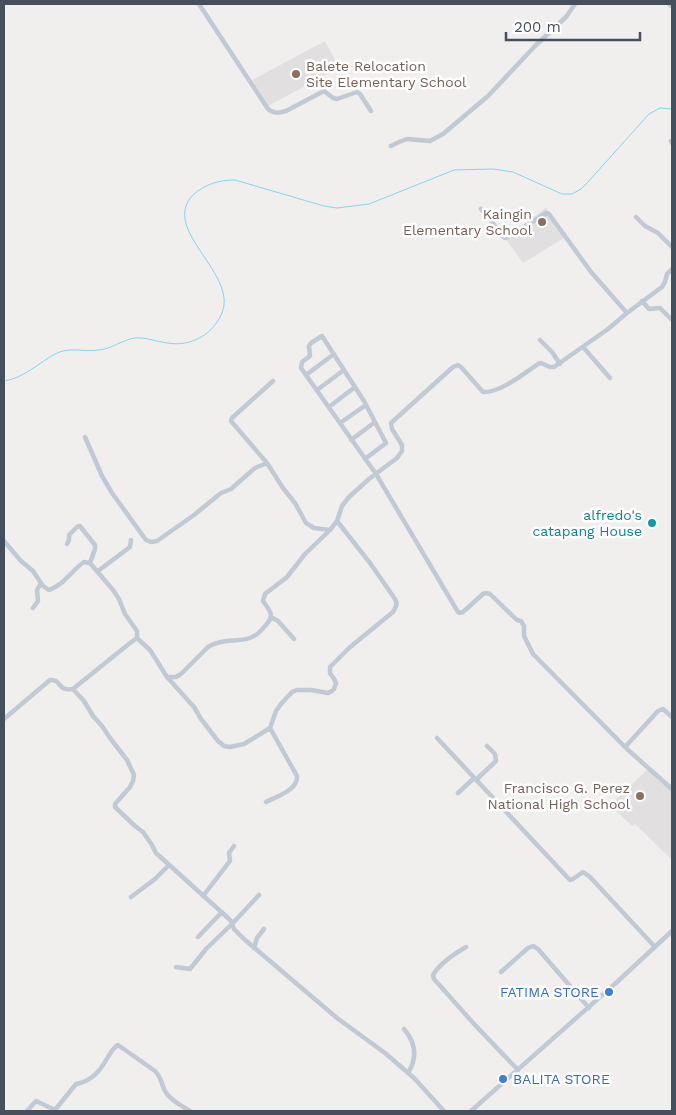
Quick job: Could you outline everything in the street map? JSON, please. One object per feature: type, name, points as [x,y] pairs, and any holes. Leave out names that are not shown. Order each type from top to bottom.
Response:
[{"type":"street","points":[[198,4],[271,112],[280,113],[286,111],[324,91],[337,99],[357,92],[371,111]]},
{"type":"street","points":[[391,146],[408,139],[430,141],[443,134],[488,96],[535,46],[566,17],[575,4]]},
{"type":"street","points":[[481,209],[488,215],[505,238],[549,214],[591,272],[627,312]]},
{"type":"street","points":[[636,217],[645,226],[658,233],[672,247]]},
{"type":"street","points":[[294,639],[272,617],[263,602],[265,594],[288,577],[305,554],[330,530],[337,520],[345,501],[397,458],[402,451],[402,445],[392,429],[391,423],[455,366],[461,366],[483,392],[487,393],[511,382],[538,364],[544,364],[552,368],[560,364],[608,329],[664,284],[667,274],[672,269]]},
{"type":"street","points":[[642,301],[649,309],[660,308],[672,320]]},
{"type":"street","points":[[365,459],[386,443],[366,405],[322,336],[309,346],[310,356],[302,362],[301,368],[317,390],[365,459],[376,474],[458,612],[463,612],[483,594],[490,594],[517,620],[521,621],[524,626],[524,636],[534,654],[627,749],[672,789]]},
{"type":"street","points":[[540,340],[552,352],[560,364]]},
{"type":"street","points":[[583,347],[610,378]]},
{"type":"street","points":[[306,375],[334,354]]},
{"type":"street","points":[[317,390],[344,370]]},
{"type":"street","points":[[273,381],[231,421],[267,463],[295,503],[306,523],[314,528],[330,530]]},
{"type":"street","points":[[329,407],[355,387]]},
{"type":"street","points":[[340,423],[366,405]]},
{"type":"street","points":[[352,440],[375,422]]},
{"type":"street","points":[[85,437],[105,483],[144,538],[151,542],[157,541],[222,493],[231,489],[254,468],[267,463]]},
{"type":"street","points":[[4,541],[33,572],[43,586],[49,590],[53,589],[79,565],[84,562],[90,563],[119,599],[125,614],[137,631],[137,638],[150,650],[168,677],[194,707],[218,741],[224,746],[230,747],[244,744],[270,728],[276,711],[292,692],[311,690],[328,693],[332,691],[336,683],[330,673],[330,667],[349,648],[393,612],[396,607],[395,599],[337,520]]},
{"type":"street","points":[[67,544],[70,540],[69,535],[80,526],[95,548],[90,563]]},
{"type":"street","points":[[98,571],[130,547],[131,540]]},
{"type":"street","points":[[33,608],[39,599],[37,590],[41,583]]},
{"type":"street","points":[[168,677],[176,677],[181,674],[213,644],[253,638],[272,617]]},
{"type":"street","points":[[4,719],[52,679],[61,688],[73,689],[137,638]]},
{"type":"street","points":[[73,689],[123,754],[134,775],[130,787],[116,803],[115,807],[143,832],[156,853],[228,918],[238,934],[331,1014],[371,1042],[408,1073],[444,1111]]},
{"type":"street","points":[[627,749],[628,743],[658,711],[663,709],[672,718]]},
{"type":"street","points":[[266,802],[294,786],[297,781],[297,776],[270,728]]},
{"type":"street","points":[[437,738],[570,880],[583,872],[590,877],[655,947]]},
{"type":"street","points":[[458,793],[496,761],[495,754],[487,746]]},
{"type":"street","points":[[203,896],[230,861],[228,853],[234,846]]},
{"type":"street","points":[[130,896],[155,879],[169,865]]},
{"type":"street","points":[[176,968],[190,969],[206,949],[259,895]]},
{"type":"street","points":[[198,937],[222,912]]},
{"type":"street","points":[[254,948],[257,938],[264,928]]},
{"type":"street","points":[[471,1111],[589,1008],[672,931]]},
{"type":"street","points":[[500,972],[528,948],[533,946],[538,949],[589,1008]]},
{"type":"street","points":[[466,947],[453,955],[436,970],[434,979],[518,1070]]},
{"type":"street","points":[[404,1029],[412,1041],[415,1052],[414,1062],[408,1073]]},
{"type":"street","points":[[27,1111],[36,1101],[55,1110],[76,1084],[90,1079],[96,1074],[113,1048],[118,1045],[155,1070],[160,1075],[167,1093],[176,1102],[190,1111]]},
{"type":"shaded area","name":"Balete Relocation Site Elementary School","points":[[325,41],[339,68],[268,106],[252,80]]},
{"type":"shaded area","name":"Kaingin Elementary School","points":[[546,208],[567,236],[523,263],[505,238]]},
{"type":"shaded area","points":[[649,768],[672,790],[672,860],[635,824],[632,826],[610,805]]},
{"type":"waterway","points":[[4,381],[19,377],[62,351],[103,349],[135,338],[176,344],[192,341],[206,334],[221,315],[224,300],[220,284],[192,238],[186,223],[185,209],[193,195],[207,185],[235,180],[324,206],[337,208],[369,204],[454,170],[493,169],[513,172],[562,194],[572,194],[587,183],[649,114],[660,108],[672,109]]},
{"type":"place","name":"Balete Relocation Site Elementary School","points":[[296,74]]},
{"type":"place","name":"Kaingin Elementary School","points":[[542,222]]},
{"type":"place","name":"alfredo's catapang House","points":[[652,523]]},
{"type":"place","name":"Francisco G. Perez National High School","points":[[640,796]]},
{"type":"place","name":"FATIMA STORE","points":[[609,992]]},
{"type":"place","name":"BALITA STORE","points":[[503,1079]]}]
